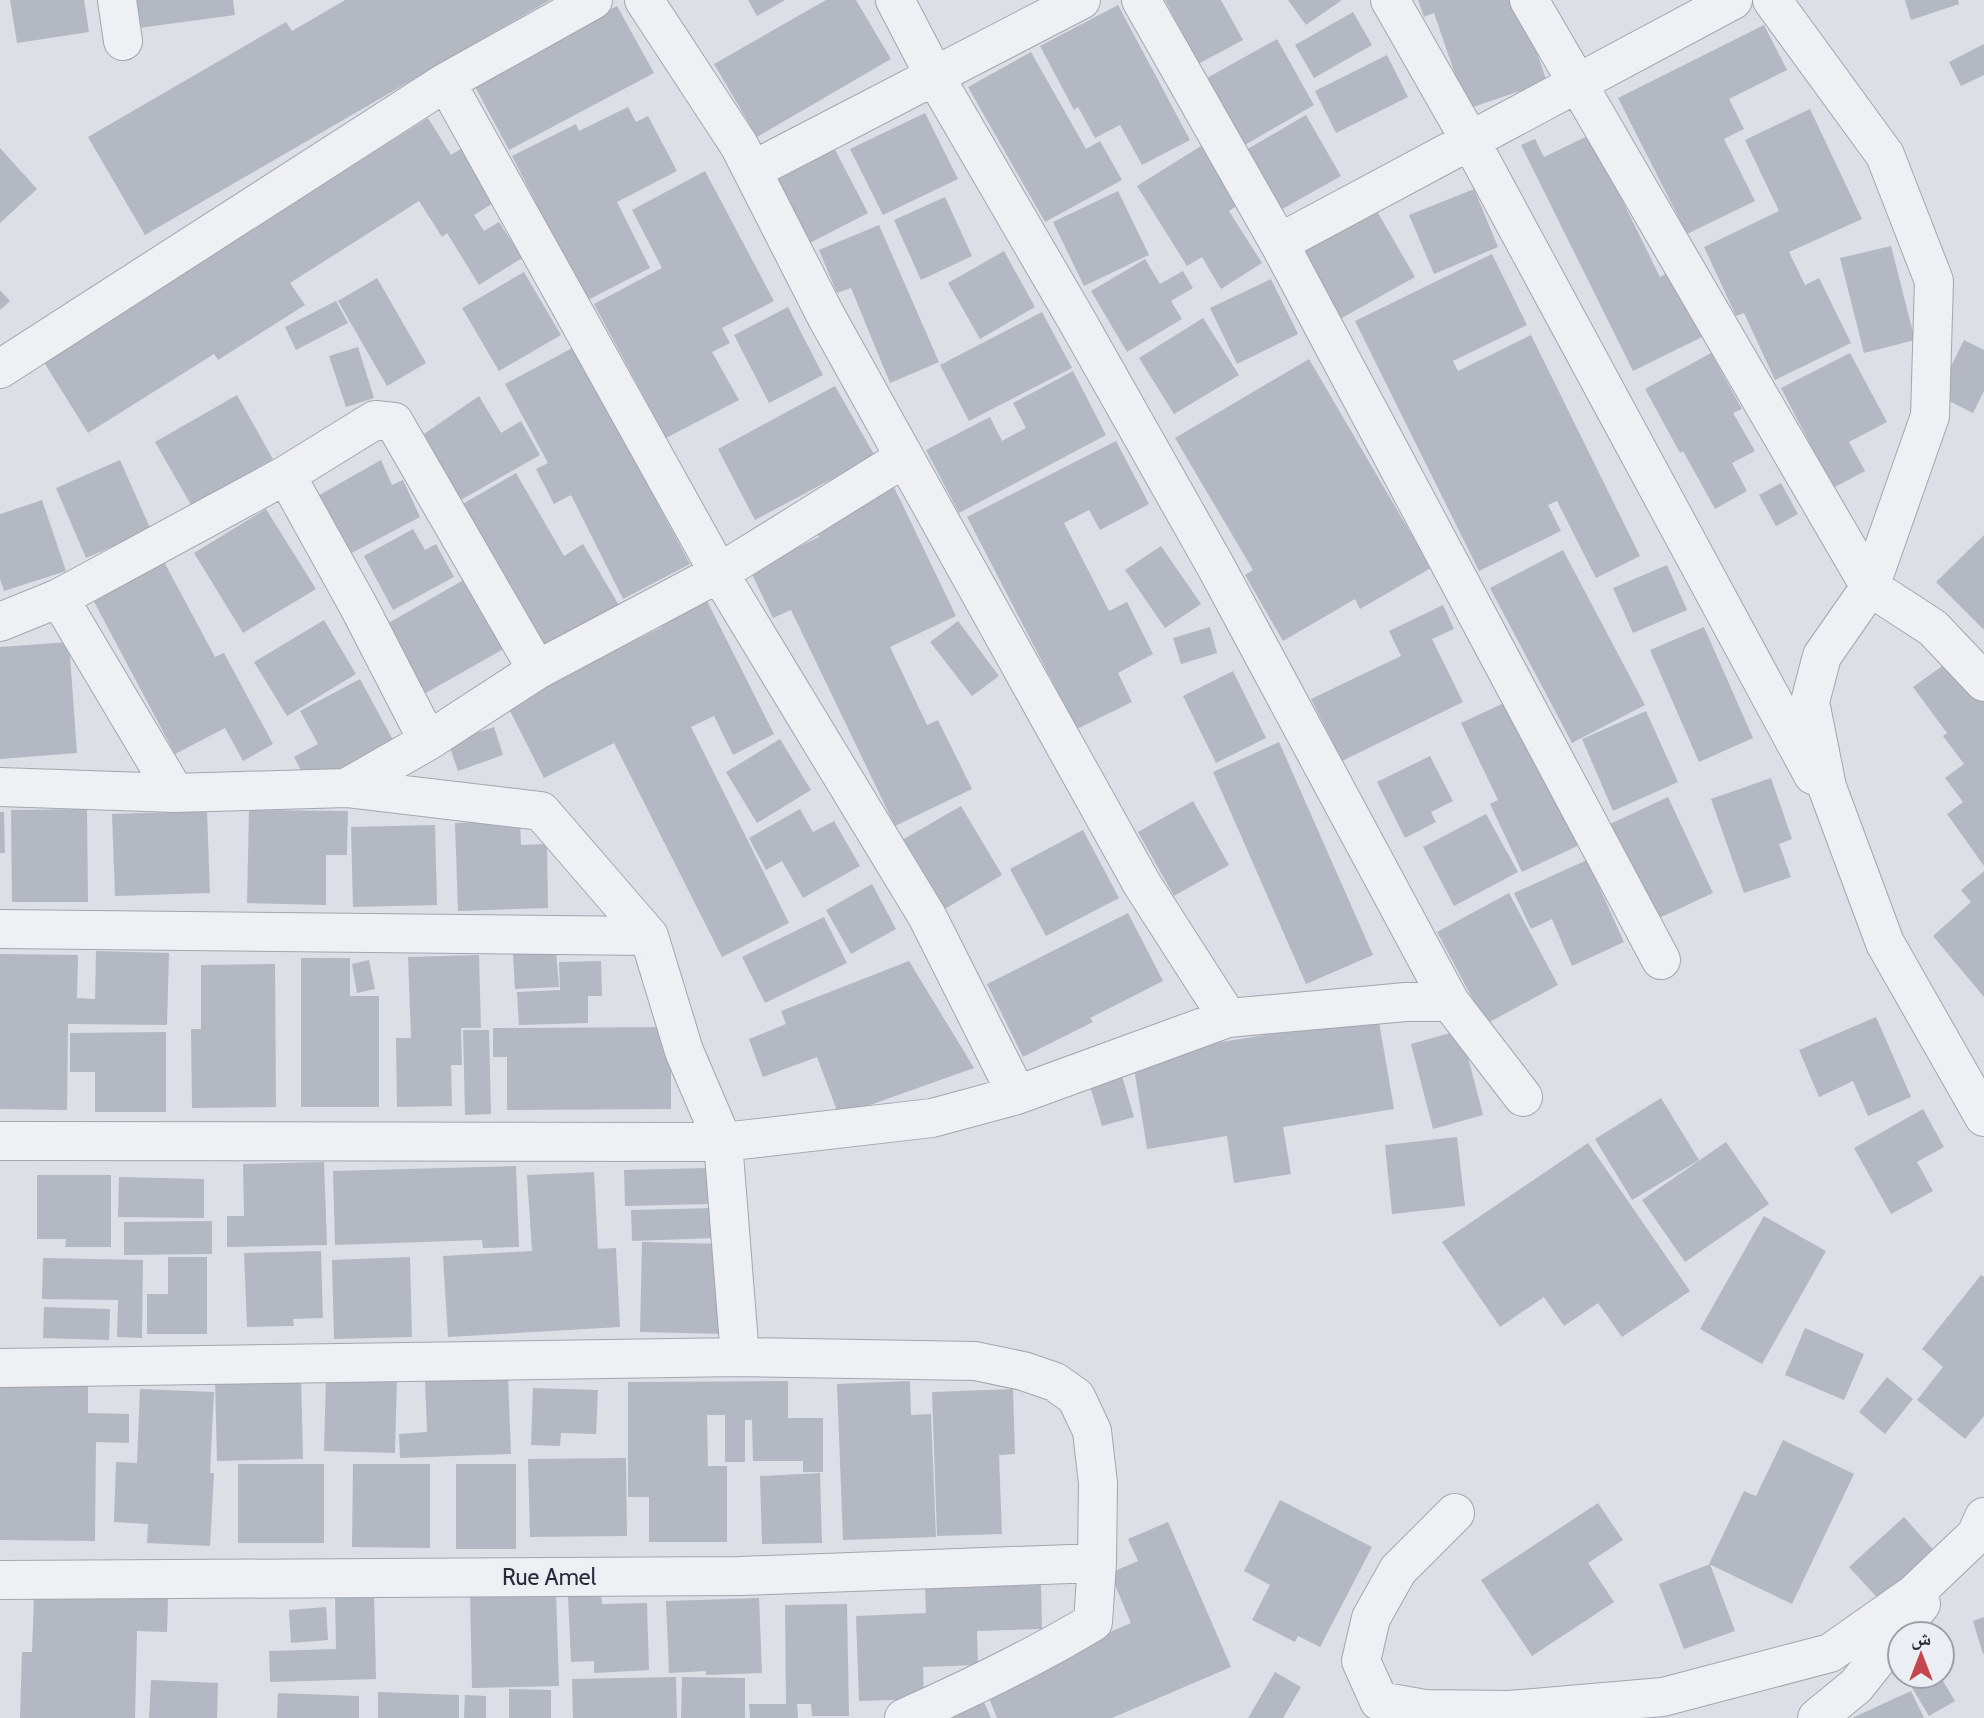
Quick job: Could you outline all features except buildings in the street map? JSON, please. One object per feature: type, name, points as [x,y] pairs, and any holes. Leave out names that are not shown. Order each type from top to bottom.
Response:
[{"type":"street","points":[[117,0],[123,41]]},
{"type":"street","points":[[0,369],[446,82],[593,0]]},
{"type":"street","points":[[644,0],[753,170],[826,316],[1142,884],[1228,1018]]},
{"type":"street","points":[[895,0],[934,75],[1215,565],[1450,1002],[1523,1097]]},
{"type":"street","points":[[753,170],[1082,0]]},
{"type":"street","points":[[1141,0],[1279,243],[1661,960]]},
{"type":"street","points":[[1390,0],[1471,142],[1848,842]]},
{"type":"street","points":[[1530,0],[1870,587],[1933,628],[1984,682]]},
{"type":"street","points":[[1279,243],[1733,0]]},
{"type":"street","points":[[1772,0],[1885,155],[1934,281],[1930,416],[1870,587],[1822,656],[1810,702],[1827,787],[1885,943],[1984,1117]]},
{"type":"street","points":[[446,82],[719,573],[928,916],[1017,1095]]},
{"type":"street","points":[[0,622],[58,598],[286,475],[375,420],[394,422],[537,670]]},
{"type":"street","points":[[346,788],[428,741],[537,670],[719,573],[904,458]]},
{"type":"street","points":[[286,475],[359,607],[428,741]]},
{"type":"street","points":[[58,598],[175,793]]},
{"type":"street","points":[[0,787],[175,793],[346,788],[541,811],[649,936],[684,1051],[723,1142],[740,1357]]},
{"type":"street","points":[[0,929],[649,936]]},
{"type":"street","points":[[0,1141],[723,1142],[932,1118],[1017,1095],[1228,1018],[1406,1002],[1450,1002]]},
{"type":"street","points":[[0,1368],[740,1357],[975,1361],[1023,1371],[1055,1382],[1076,1397],[1092,1430],[1098,1483],[1093,1622],[997,1676],[904,1718]]},
{"type":"street","points":[[1455,1513],[1398,1570],[1371,1618],[1361,1661],[1379,1701],[1425,1709],[1509,1710],[1663,1697],[1830,1653],[1914,1594],[1980,1526]]},
{"type":"street","points":[[1817,1718],[1856,1686],[1980,1526]]},
{"type":"street","name":"Rue Amel","points":[[0,1580],[740,1576],[1097,1563]]}]
